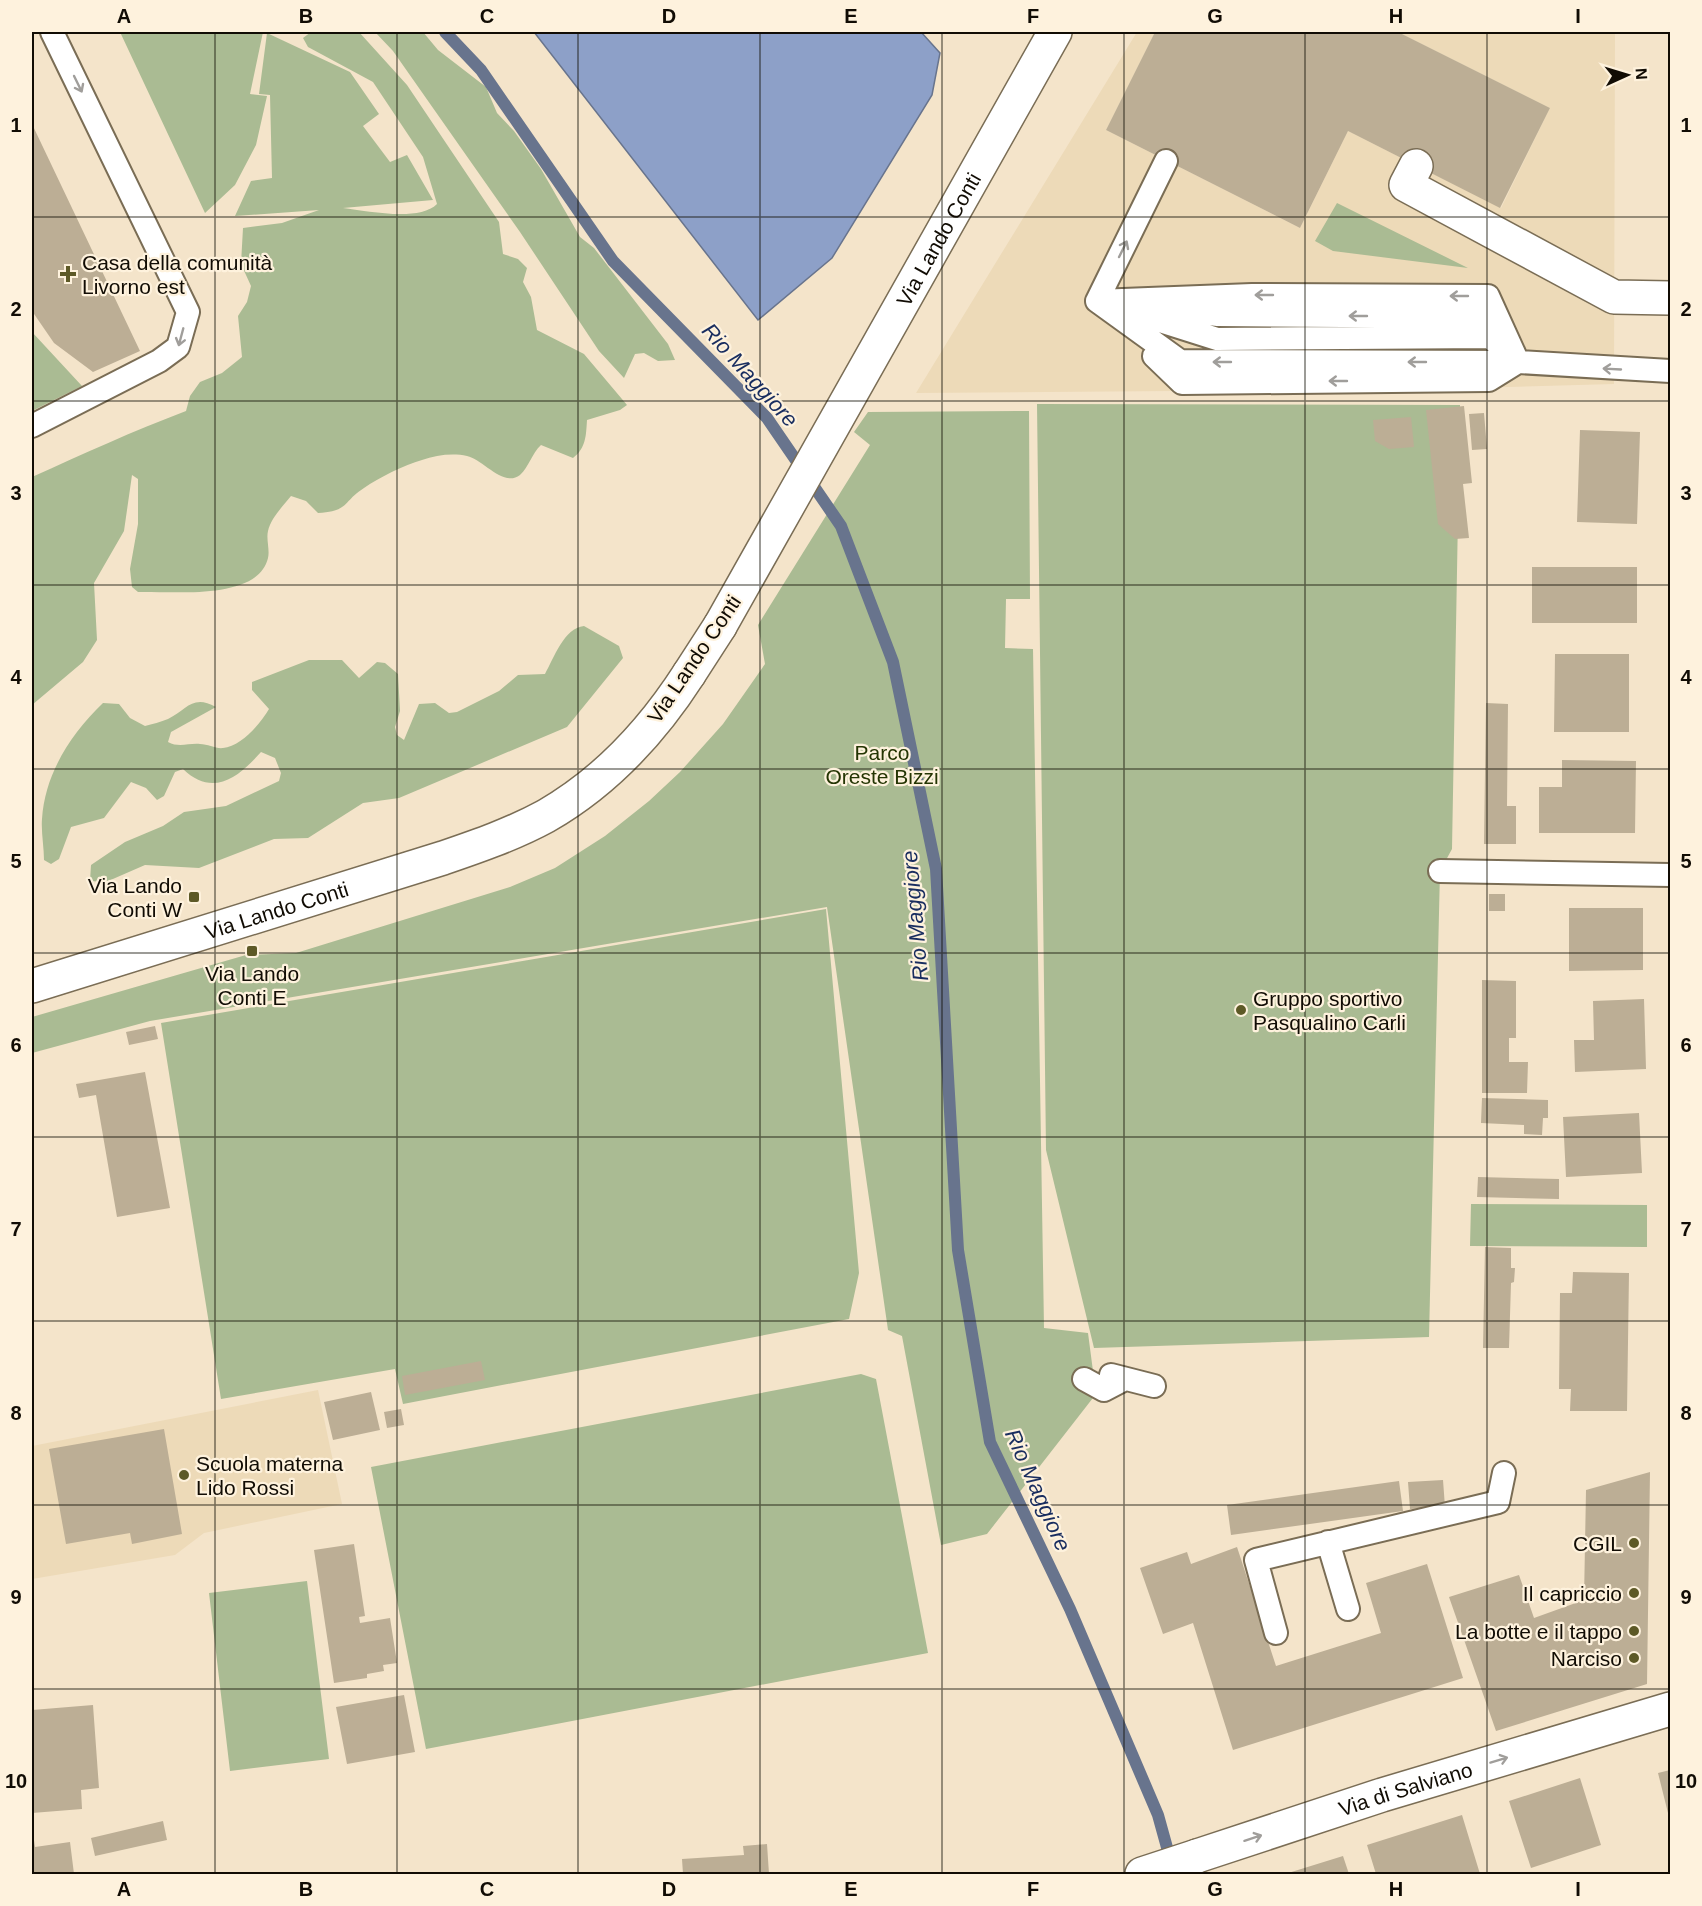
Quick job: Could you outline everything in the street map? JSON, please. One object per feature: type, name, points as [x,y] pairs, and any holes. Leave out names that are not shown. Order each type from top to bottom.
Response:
[{"type":"street","name":"Via Lando Conti","points":[[32,986],[495,840],[546,816],[615,764],[664,712],[720,626],[1055,32]]},
{"type":"street","points":[[1416,166],[1406,185],[1444,192],[1614,297],[1671,298]]},
{"type":"street","name":"Via di Salviano","points":[[1142,1875],[1382,1795],[1671,1709]]},
{"type":"lane","points":[[32,426],[159,361],[178,347],[188,312],[52,32]]},
{"type":"lane","points":[[1097,301],[1166,161]]},
{"type":"lane","points":[[1097,301],[1252,295],[1488,296],[1518,362]]},
{"type":"lane","points":[[1097,301],[1217,339],[1490,338],[1518,362]]},
{"type":"lane","points":[[1097,301],[1182,383],[1489,380],[1518,362],[1671,370]]},
{"type":"lane","points":[[1440,871],[1671,875]]},
{"type":"lane","points":[[1084,1379],[1104,1390],[1117,1377],[1154,1386]]},
{"type":"lane","points":[[1276,1634],[1256,1560],[1498,1502],[1504,1473]]},
{"type":"lane","points":[[1328,1542],[1348,1609]]},
{"type":"shaded area","points":[[1137,32],[1155,32],[1106,130],[1300,228],[1348,131],[1501,208],[1550,108],[1398,32],[1615,32],[1614,384],[1436,389],[916,393]]},
{"type":"shaded area","name":"Scuola materna Lido Rossi","points":[[318,1390],[342,1504],[204,1533],[175,1555],[32,1579],[32,1446]]},
{"type":"green space","points":[[120,32],[263,32],[250,94],[267,96],[256,145],[235,185],[205,213]]},
{"type":"green space","points":[[311,32],[359,32],[407,85],[499,222],[503,254],[518,259],[527,268],[523,282],[531,297],[537,330],[584,354],[627,405],[620,410],[587,420],[583,446],[573,458],[541,445],[523,472],[513,478],[500,475],[467,456],[444,455],[415,462],[392,472],[364,488],[336,510],[318,513],[306,501],[291,496],[270,526],[268,558],[261,572],[248,581],[212,591],[138,592],[132,587],[130,569],[138,524],[138,479],[132,475],[124,531],[94,583],[97,640],[83,662],[32,705],[32,477],[186,411],[190,396],[200,382],[222,373],[242,357],[238,316],[247,302],[251,286],[241,264],[243,228],[282,223],[319,210],[235,216],[251,181],[272,178],[270,95],[259,94],[267,33],[350,72],[379,114],[363,126],[390,162],[407,155],[433,200],[343,208],[406,214],[418,213],[437,204],[423,157],[373,82],[308,47],[303,38]]},
{"type":"green space","points":[[375,32],[423,32],[438,50],[486,87],[497,113],[514,131],[541,169],[580,237],[594,248],[668,344],[675,360],[658,361],[644,353],[635,354],[624,378],[599,351],[520,232],[393,51]]},
{"type":"green space","points":[[1337,203],[1468,268],[1333,251],[1315,241]]},
{"type":"green space","points":[[32,332],[82,386],[32,411]]},
{"type":"green space","name":"Gruppo sportivo Pasqualino Carli","points":[[1037,404],[1460,405],[1452,849],[1440,871],[1429,1337],[1094,1348],[1046,1150]]},
{"type":"green space","name":"Parco Oreste Bizzi","points":[[1029,411],[1030,599],[1006,599],[1005,648],[1033,649],[1044,1328],[1088,1333],[1096,1394],[987,1534],[941,1545],[902,1336],[888,1330],[827,907],[150,1021],[32,1053],[32,1017],[246,955],[296,953],[510,887],[555,868],[605,836],[649,801],[680,772],[723,724],[765,664],[758,625],[870,445],[854,432],[868,412]]},
{"type":"green space","points":[[584,626],[619,646],[623,658],[567,727],[399,798],[363,803],[308,838],[274,839],[199,868],[145,865],[106,882],[90,881],[91,865],[125,842],[163,826],[184,812],[226,806],[279,781],[281,773],[275,758],[261,752],[244,769],[225,781],[205,782],[194,778],[183,769],[175,772],[164,796],[157,800],[146,788],[131,782],[104,818],[71,827],[59,859],[51,864],[44,860],[42,819],[44,802],[54,770],[70,741],[103,703],[119,704],[130,718],[145,726],[168,719],[195,703],[208,703],[216,707],[171,732],[168,742],[176,745],[200,744],[218,748],[230,747],[256,727],[269,709],[252,690],[252,682],[309,660],[342,660],[359,678],[377,662],[385,663],[398,674],[400,711],[395,727],[397,735],[404,740],[419,704],[435,703],[449,713],[457,712],[499,691],[518,675],[545,674],[565,638],[577,628]]},
{"type":"green space","points":[[826,909],[859,1273],[849,1319],[403,1404],[395,1369],[221,1399],[161,1023]]},
{"type":"green space","points":[[1471,1204],[1647,1205],[1647,1247],[1470,1246]]},
{"type":"green space","points":[[861,1374],[876,1379],[928,1653],[426,1749],[371,1467]]},
{"type":"green space","points":[[307,1581],[329,1759],[230,1771],[209,1593]]},
{"type":"water","points":[[534,32],[921,32],[940,53],[932,95],[832,258],[758,320]]},
{"type":"building","points":[[1155,32],[1398,32],[1550,108],[1500,208],[1348,131],[1300,228],[1106,130]]},
{"type":"building","name":"Casa della comunità Livorno est","points":[[32,124],[140,351],[93,372],[54,343],[32,311]]},
{"type":"building","points":[[1464,406],[1472,483],[1463,484],[1469,538],[1455,539],[1438,524],[1426,410]]},
{"type":"building","points":[[1484,413],[1487,449],[1472,450],[1469,414]]},
{"type":"building","points":[[1411,417],[1414,447],[1389,449],[1375,441],[1373,420]]},
{"type":"building","points":[[1580,430],[1640,432],[1637,524],[1577,522]]},
{"type":"building","points":[[1532,567],[1637,567],[1637,623],[1532,623]]},
{"type":"building","points":[[1555,654],[1629,654],[1629,732],[1554,732]]},
{"type":"building","points":[[1486,703],[1508,704],[1507,806],[1516,806],[1516,844],[1484,844]]},
{"type":"building","points":[[1562,760],[1636,761],[1635,833],[1539,833],[1539,787],[1562,787]]},
{"type":"building","points":[[1489,894],[1505,894],[1505,911],[1489,911]]},
{"type":"building","points":[[1569,908],[1643,908],[1643,970],[1569,971]]},
{"type":"building","points":[[1482,980],[1516,981],[1516,1038],[1509,1038],[1509,1062],[1528,1062],[1527,1093],[1482,1093]]},
{"type":"building","points":[[1644,999],[1646,1069],[1575,1072],[1574,1040],[1594,1040],[1593,1001]]},
{"type":"building","points":[[155,1026],[158,1039],[129,1045],[126,1032]]},
{"type":"building","points":[[145,1072],[170,1208],[117,1217],[96,1095],[79,1098],[76,1084]]},
{"type":"building","points":[[1482,1098],[1548,1100],[1548,1118],[1543,1118],[1542,1135],[1524,1134],[1524,1125],[1481,1123]]},
{"type":"building","points":[[1639,1113],[1642,1173],[1566,1177],[1563,1117]]},
{"type":"building","points":[[1478,1177],[1559,1179],[1559,1199],[1477,1197]]},
{"type":"building","points":[[1485,1247],[1511,1248],[1511,1268],[1515,1268],[1514,1282],[1511,1283],[1509,1348],[1483,1348]]},
{"type":"building","points":[[1573,1272],[1629,1273],[1627,1411],[1570,1411],[1571,1389],[1559,1389],[1560,1293],[1572,1293]]},
{"type":"building","points":[[481,1361],[485,1380],[405,1395],[402,1376]]},
{"type":"building","points":[[371,1392],[380,1430],[333,1440],[324,1402]]},
{"type":"building","points":[[401,1409],[404,1425],[387,1428],[384,1412]]},
{"type":"building","points":[[164,1429],[182,1534],[132,1544],[130,1533],[66,1544],[49,1449]]},
{"type":"building","points":[[1650,1472],[1647,1684],[1496,1731],[1449,1597],[1519,1575],[1534,1618],[1584,1600],[1586,1490]]},
{"type":"building","points":[[1443,1480],[1445,1507],[1410,1509],[1408,1482]]},
{"type":"building","points":[[1399,1481],[1403,1511],[1231,1535],[1227,1505]]},
{"type":"building","points":[[354,1544],[365,1616],[359,1617],[360,1623],[390,1618],[397,1663],[383,1665],[384,1671],[367,1674],[367,1678],[334,1683],[314,1550]]},
{"type":"building","points":[[1237,1547],[1276,1666],[1381,1633],[1366,1583],[1427,1564],[1463,1678],[1233,1750],[1193,1623],[1163,1634],[1140,1568],[1187,1552],[1191,1564]]},
{"type":"building","points":[[404,1695],[415,1752],[347,1764],[336,1707]]},
{"type":"building","points":[[93,1705],[99,1788],[81,1790],[82,1809],[32,1813],[32,1710]]},
{"type":"building","points":[[1670,1770],[1670,1821],[1658,1773]]},
{"type":"building","points":[[1580,1778],[1601,1845],[1531,1868],[1509,1801]]},
{"type":"building","points":[[1462,1815],[1480,1874],[1376,1874],[1367,1845]]},
{"type":"building","points":[[163,1821],[167,1840],[95,1856],[91,1838]]},
{"type":"building","points":[[32,1826],[35,1847],[70,1842],[74,1874],[32,1874]]},
{"type":"building","points":[[767,1844],[769,1874],[683,1874],[682,1859],[744,1855],[743,1846]]},
{"type":"building","points":[[1343,1856],[1349,1874],[1285,1874]]},
{"type":"waterway","name":"Rio Maggiore","points":[[445,32],[481,70],[613,261],[767,418],[841,526],[893,662],[936,869],[958,1250],[990,1442],[1070,1609],[1158,1815],[1171,1862]]},
{"type":"place","name":"Casa della comunità Livorno est","points":[[68,274]]},
{"type":"place","name":"Via Lando Conti W","points":[[194,897]]},
{"type":"place","name":"Via Lando Conti E","points":[[252,951]]},
{"type":"place","name":"Gruppo sportivo Pasqualino Carli","points":[[1241,1010]]},
{"type":"place","name":"Scuola materna Lido Rossi","points":[[184,1475]]},
{"type":"place","name":"CGIL","points":[[1634,1543]]},
{"type":"place","name":"Il capriccio","points":[[1634,1593]]},
{"type":"place","name":"La botte e il tappo","points":[[1634,1631]]},
{"type":"place","name":"Narciso","points":[[1634,1658]]}]
